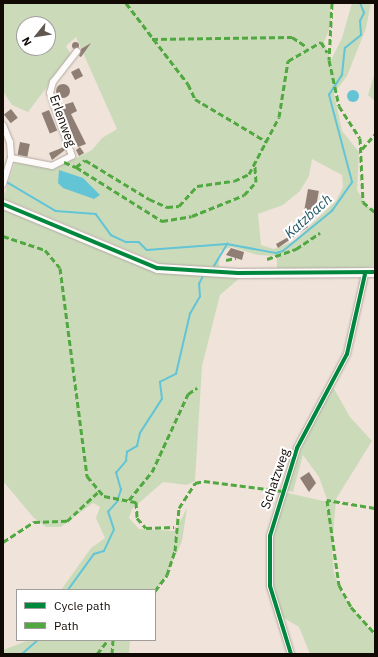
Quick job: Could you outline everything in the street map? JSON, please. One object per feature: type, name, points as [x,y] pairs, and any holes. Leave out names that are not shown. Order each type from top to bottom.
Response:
[{"type":"street","name":"Erlenweg","points":[[11,158],[52,166],[72,156],[50,93],[53,82],[77,51]]},
{"type":"street","points":[[3,125],[10,142],[11,158],[3,184]]},
{"type":"street","points":[[3,204],[157,268],[365,274],[375,272]]},
{"type":"street","name":"Schatzweg","points":[[291,654],[270,586],[270,536],[295,454],[347,354],[365,274]]},
{"type":"green space","points":[[3,3],[330,3],[331,25],[324,42],[331,60],[342,38],[352,3],[371,3],[366,28],[347,76],[334,93],[342,131],[359,152],[357,190],[367,206],[375,210],[375,266],[349,270],[277,268],[277,256],[258,255],[232,247],[220,251],[219,267],[164,265],[3,198],[15,163],[56,168],[92,150],[102,138],[117,129],[76,37],[66,46],[71,55],[28,112],[12,105],[3,91]],"holes":[[[312,159],[342,175],[343,187],[336,201],[294,241],[274,249],[261,245],[258,214],[283,205],[300,191],[309,176]]]},
{"type":"green space","points":[[375,72],[375,101],[368,95]]},
{"type":"green space","points":[[3,208],[151,270],[186,275],[242,276],[220,295],[202,366],[195,481],[187,485],[163,482],[132,509],[129,518],[139,529],[175,531],[187,508],[182,541],[166,577],[156,591],[156,589],[62,589],[91,548],[105,538],[96,518],[100,507],[93,503],[61,527],[46,527],[33,517],[3,481]]},
{"type":"green space","points":[[333,387],[350,417],[372,441],[336,499],[332,550],[334,573],[343,596],[375,636],[375,654],[310,654],[299,627],[279,615],[273,596],[270,546],[283,492],[328,502],[319,477],[303,455],[293,492],[286,490],[308,430]]},
{"type":"green space","points":[[26,641],[130,641],[129,654],[3,654],[3,650]]},
{"type":"water","points":[[353,90],[357,92],[359,96],[357,100],[353,102],[349,100],[347,96],[349,92]]},
{"type":"water","points":[[59,170],[83,178],[100,195],[94,199],[63,188],[58,183]]},
{"type":"building","points":[[75,42],[78,45],[75,48],[72,45]]},
{"type":"building","points":[[91,43],[81,57],[79,56],[81,49]]},
{"type":"building","points":[[79,68],[83,76],[75,80],[71,72]]},
{"type":"building","points":[[60,84],[66,84],[70,88],[70,94],[66,98],[60,98],[56,94],[56,88]]},
{"type":"building","points":[[73,102],[77,111],[71,114],[86,144],[78,147],[60,106]]},
{"type":"building","points":[[11,109],[18,118],[11,123],[4,115]]},
{"type":"building","points":[[49,110],[57,130],[50,133],[42,113]]},
{"type":"building","points":[[20,142],[30,144],[27,157],[18,155]]},
{"type":"building","points":[[64,147],[65,150],[52,160],[49,153]]},
{"type":"building","points":[[80,147],[84,153],[79,156],[76,150]]},
{"type":"building","points":[[308,189],[319,191],[315,215],[304,213]]},
{"type":"building","points":[[303,221],[308,227],[278,248],[276,244],[292,235],[290,231]]},
{"type":"building","points":[[231,248],[244,252],[242,260],[226,255]]},
{"type":"building","points":[[309,472],[316,483],[309,492],[300,478]]},
{"type":"waterway","name":"Katzbach","points":[[5,181],[56,211],[96,214],[111,235],[126,242],[139,242],[147,250],[227,244],[276,253],[283,251],[332,211],[352,182],[329,95],[342,75],[345,48],[361,35],[360,21],[364,13],[360,3]]},
{"type":"waterway","points":[[214,266],[227,244]]},
{"type":"waterway","points":[[69,589],[94,554],[104,551],[114,530],[108,512],[117,502],[121,490],[116,473],[126,461],[127,452],[137,446],[140,433],[162,399],[160,382],[176,374],[190,314],[200,297],[199,284],[203,276]]},
{"type":"waterway","points":[[22,654],[37,641]]},
{"type":"waterway","points":[[11,654],[19,654]]},
{"type":"marked path","points":[[126,3],[188,84],[195,99],[267,142]]},
{"type":"marked path","points":[[332,3],[329,60],[339,106],[360,138],[363,202],[375,212]]},
{"type":"marked path","points":[[152,39],[292,37],[307,47]]},
{"type":"marked path","points":[[64,162],[76,167],[85,160],[149,199],[167,207],[179,206],[197,186],[234,181],[249,174],[279,117],[288,61],[321,42],[327,52]]},
{"type":"marked path","points":[[362,149],[375,134]]},
{"type":"marked path","points":[[76,167],[162,221],[192,216],[244,195],[256,182],[255,166]]},
{"type":"marked path","points":[[267,259],[296,249],[320,233]]},
{"type":"marked path","points":[[3,236],[45,250],[60,268],[87,476],[104,496],[136,502],[137,518],[146,528],[174,527]]},
{"type":"marked path","points":[[226,260],[236,258]]},
{"type":"marked path","points":[[129,500],[152,472],[188,394],[197,388]]},
{"type":"marked path","points":[[156,590],[167,575],[175,551],[179,508],[195,483],[204,481],[282,491]]},
{"type":"marked path","points":[[3,542],[34,522],[67,521],[98,492]]},
{"type":"marked path","points":[[375,508],[327,500],[339,585],[351,607],[375,634]]},
{"type":"marked path","points":[[97,654],[107,641]]},
{"type":"marked path","points":[[112,654],[113,641]]},
{"type":"cycle path","points":[[3,204],[157,268],[238,273],[375,272]]},
{"type":"cycle path","points":[[291,654],[270,586],[270,536],[297,448],[347,354],[365,274]]}]
